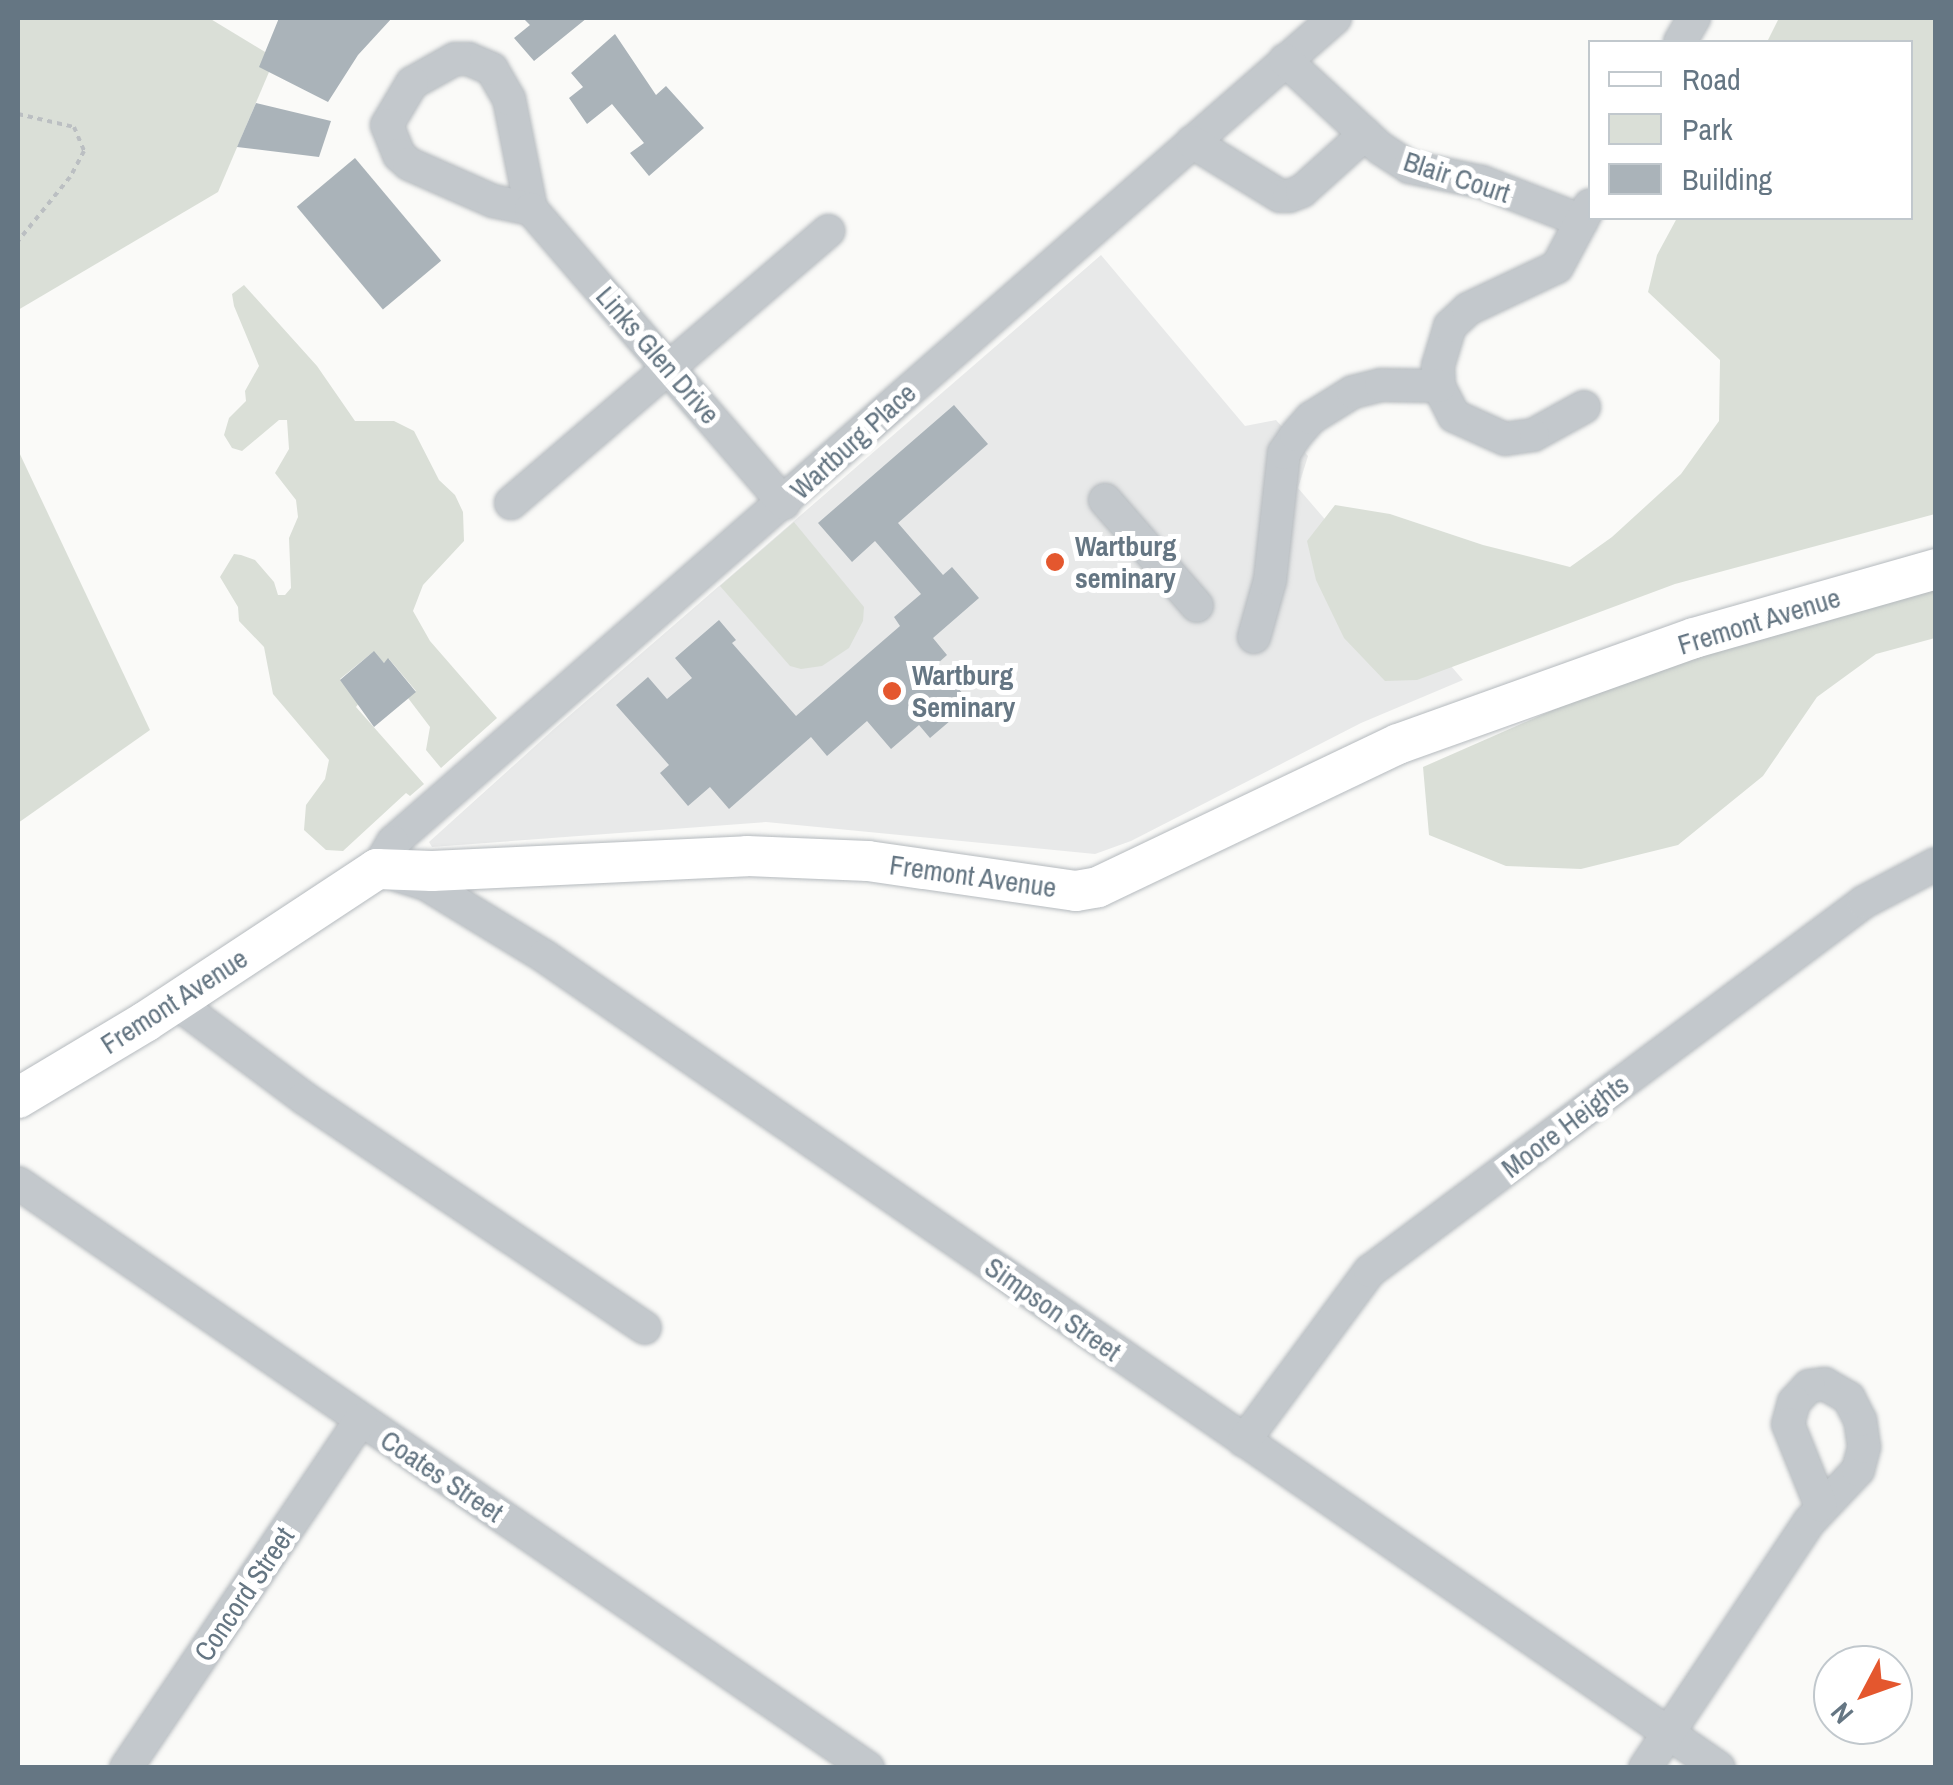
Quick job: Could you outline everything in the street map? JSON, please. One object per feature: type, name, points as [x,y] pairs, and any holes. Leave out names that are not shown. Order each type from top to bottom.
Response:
[{"type":"main road","name":"Fremont Avenue","points":[[18,1098],[378,869],[432,871],[747,856],[868,861],[1076,891],[1098,887],[1398,744],[1694,638],[1936,568]]},
{"type":"street","name":"Wartburg Place","points":[[378,869],[393,842],[1335,18]]},
{"type":"street","points":[[1681,40],[1694,18]]},
{"type":"street","points":[[470,59],[492,69],[509,99],[530,208],[493,201],[409,164],[399,155],[388,125],[412,83],[455,60],[470,59]]},
{"type":"street","name":"Blair Court","points":[[1285,60],[1365,134],[1409,167],[1482,182],[1586,213]]},
{"type":"street","points":[[1192,142],[1280,196],[1289,196],[1302,192],[1365,134]]},
{"type":"street","name":"Links Glen Drive","points":[[530,208],[784,502]]},
{"type":"street","points":[[1584,406],[1533,435],[1505,439],[1454,416],[1439,386],[1438,366],[1450,326],[1468,309],[1557,267],[1586,213]]},
{"type":"street","points":[[511,503],[828,230]]},
{"type":"street","points":[[1254,637],[1270,580],[1284,453],[1296,435],[1311,418],[1353,392],[1381,385],[1439,386]]},
{"type":"street","points":[[1104,500],[1197,606]]},
{"type":"street","name":"Moore Heights","points":[[1244,1440],[1370,1272],[1864,902],[1936,864]]},
{"type":"street","name":"Simpson Street","points":[[378,869],[426,884],[544,956],[1719,1768]]},
{"type":"street","points":[[174,1001],[304,1098],[645,1328]]},
{"type":"street","name":"Coates Street","points":[[18,1183],[868,1768]]},
{"type":"street","name":"Concord Street","points":[[126,1768],[362,1420]]},
{"type":"street","points":[[1645,1768],[1701,1679],[1822,1506]]},
{"type":"path","points":[[18,114],[74,128],[84,151],[70,177],[18,241]]},
{"type":"shaded area","name":"Wartburg seminary","points":[[1101,255],[1245,426],[1276,420],[1308,456],[1298,488],[1463,680],[1361,723],[1131,841],[1095,854],[766,822],[432,847],[429,842],[554,729]]},
{"type":"green space","points":[[18,18],[209,18],[275,58],[218,192],[18,310]]},
{"type":"green space","points":[[1779,18],[1935,18],[1935,514],[1675,584],[1417,680],[1385,681],[1344,638],[1316,580],[1307,541],[1335,505],[1390,514],[1483,545],[1570,567],[1612,537],[1681,474],[1719,421],[1720,360],[1648,292],[1657,255],[1676,220],[1913,220],[1913,40],[1768,40]]},
{"type":"green space","points":[[244,285],[317,366],[355,421],[394,421],[414,431],[439,480],[455,495],[463,512],[464,541],[423,585],[413,611],[430,641],[497,718],[441,768],[426,750],[430,727],[408,698],[416,691],[389,659],[384,663],[373,652],[340,679],[359,703],[356,707],[424,784],[410,796],[406,793],[343,851],[326,850],[304,830],[306,805],[325,779],[329,760],[273,694],[264,647],[239,621],[238,607],[220,577],[234,554],[241,555],[255,560],[274,582],[278,595],[285,595],[291,588],[289,538],[298,517],[296,500],[275,473],[289,449],[287,420],[279,420],[242,451],[232,448],[224,435],[229,418],[246,401],[245,391],[259,366],[234,306],[232,294]]},
{"type":"green space","points":[[18,450],[150,730],[18,823]]},
{"type":"green space","points":[[794,522],[864,607],[863,621],[849,648],[822,666],[801,669],[790,666],[720,586]]},
{"type":"green space","points":[[1935,581],[1935,638],[1876,654],[1817,697],[1763,776],[1678,845],[1581,869],[1506,866],[1429,835],[1423,767],[1603,688],[1886,593]]},
{"type":"building","points":[[279,18],[392,18],[358,55],[328,102],[259,67]]},
{"type":"building","points":[[523,18],[587,18],[534,61],[514,38],[530,25]]},
{"type":"building","points":[[615,34],[656,95],[666,86],[704,128],[649,176],[630,153],[644,143],[612,104],[587,124],[569,98],[583,87],[571,73]]},
{"type":"building","points":[[256,103],[331,121],[319,157],[237,147]]},
{"type":"building","points":[[355,158],[441,261],[383,310],[297,207]]},
{"type":"building","name":"Wartburg Seminary","points":[[954,405],[988,444],[898,523],[943,575],[952,567],[979,598],[933,638],[947,655],[937,664],[971,703],[930,738],[919,725],[891,749],[867,721],[827,756],[811,737],[729,809],[710,787],[688,806],[660,773],[669,765],[616,705],[648,677],[667,699],[692,678],[675,658],[719,620],[736,640],[732,643],[796,716],[900,626],[894,617],[921,594],[875,541],[852,562],[818,523]]},
{"type":"building","points":[[374,651],[384,663],[388,658],[416,692],[374,727],[340,680]]},
{"type":"place","name":"Wartburg seminary","points":[[1055,562]]},
{"type":"place","name":"Wartburg Seminary","points":[[892,691]]}]
